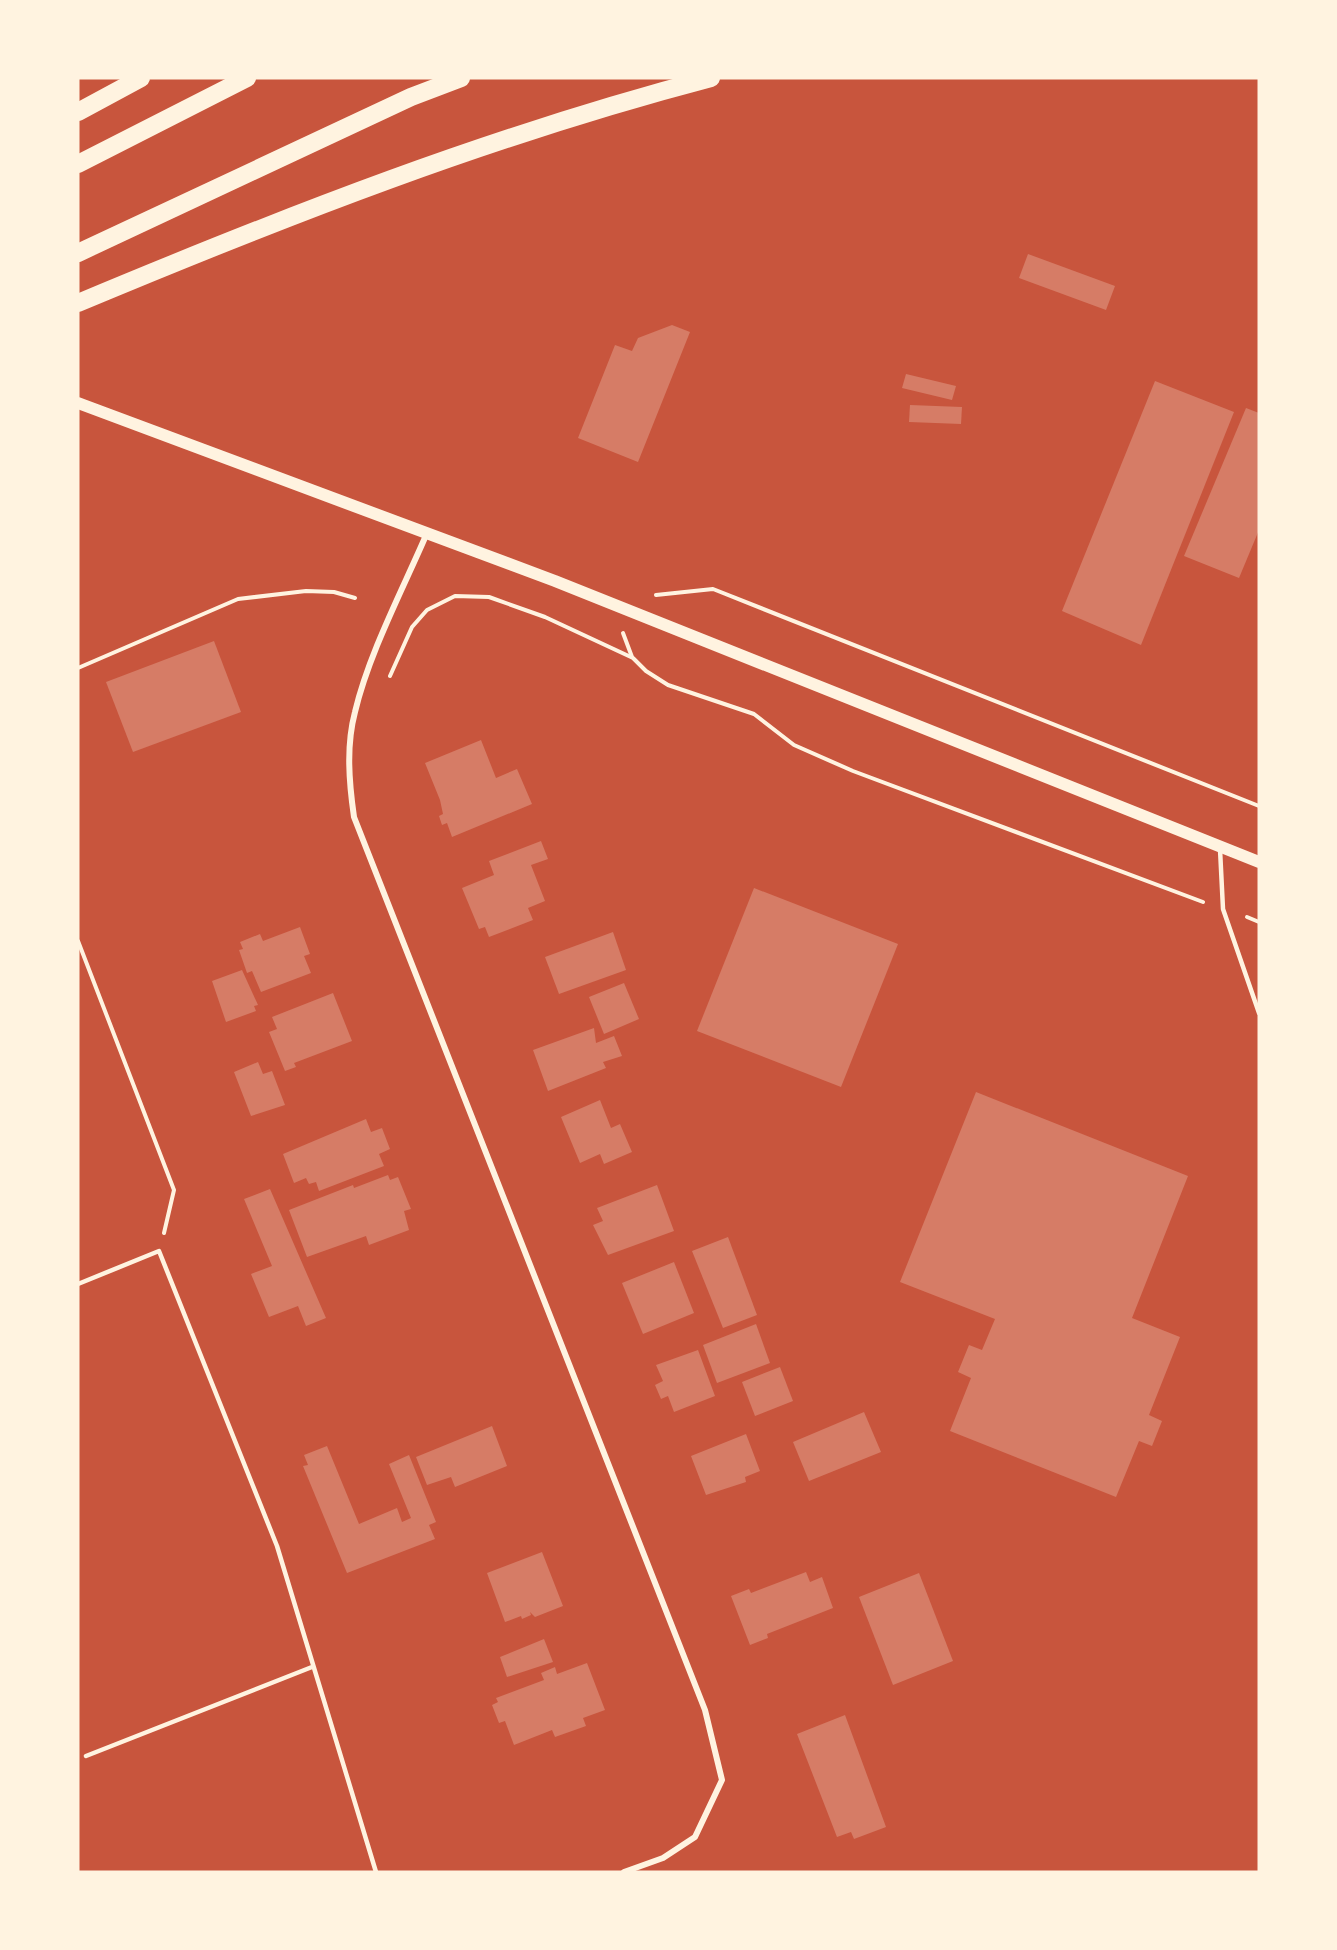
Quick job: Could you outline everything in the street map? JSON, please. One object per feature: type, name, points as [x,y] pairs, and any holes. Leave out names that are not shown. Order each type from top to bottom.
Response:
[{"type":"highway","points":[[78,112],[141,78]]},
{"type":"highway","points":[[78,164],[247,78]]},
{"type":"highway","points":[[78,253],[411,97],[461,78]]},
{"type":"highway","points":[[78,303],[305,209],[441,160],[611,106],[711,78]]},
{"type":"main road","points":[[78,403],[612,604],[1259,862]]},
{"type":"street","points":[[428,533],[374,656],[355,711],[349,779],[354,817],[705,1710],[722,1780],[695,1837],[663,1858],[624,1872]]},
{"type":"lane","points":[[1220,846],[1223,909],[1259,1013]]},
{"type":"lane","points":[[78,1284],[159,1251],[277,1546],[376,1872]]},
{"type":"lane","points":[[86,1756],[312,1667]]},
{"type":"path","points":[[612,604],[652,595],[713,589],[1259,806]]},
{"type":"path","points":[[78,668],[238,599],[306,591],[334,592],[355,598]]},
{"type":"path","points":[[388,680],[412,627],[427,610],[455,596],[489,597],[518,606],[633,658],[646,671],[669,685],[754,714],[794,745],[853,771],[976,815],[1156,887],[1259,922]]},
{"type":"path","points":[[78,941],[174,1190],[159,1251]]},
{"type":"building","points":[[1028,254],[1115,286],[1106,310],[1019,278]]},
{"type":"building","points":[[672,325],[690,332],[638,462],[578,438],[615,345],[632,351],[638,338]]},
{"type":"building","points":[[906,374],[956,386],[952,400],[902,388]]},
{"type":"building","points":[[1155,381],[1234,412],[1141,645],[1062,611]]},
{"type":"building","points":[[910,405],[962,407],[961,424],[909,422]]},
{"type":"building","points":[[1246,408],[1259,413],[1259,530],[1239,578],[1184,556]]},
{"type":"building","points":[[214,641],[241,712],[133,752],[106,682]]},
{"type":"building","points":[[481,740],[496,778],[517,769],[532,804],[452,837],[447,823],[442,825],[439,816],[443,814],[440,800],[425,763]]},
{"type":"building","points":[[541,841],[548,859],[531,865],[545,901],[528,908],[533,920],[489,937],[485,927],[479,929],[462,888],[494,875],[489,861]]},
{"type":"building","points":[[754,888],[898,944],[841,1087],[697,1031]]},
{"type":"building","points":[[300,927],[310,954],[304,956],[311,973],[261,992],[252,971],[247,973],[239,950],[243,949],[240,942],[260,934],[263,941]]},
{"type":"building","points":[[613,932],[626,970],[559,994],[545,957]]},
{"type":"building","points":[[242,970],[258,1005],[254,1006],[256,1011],[226,1022],[212,981]]},
{"type":"building","points":[[624,983],[639,1019],[604,1034],[589,997]]},
{"type":"building","points":[[333,993],[352,1041],[294,1063],[296,1067],[285,1071],[269,1032],[277,1029],[272,1017]]},
{"type":"building","points":[[594,1028],[596,1043],[614,1036],[622,1056],[603,1062],[606,1068],[548,1091],[533,1050]]},
{"type":"building","points":[[258,1062],[263,1074],[272,1071],[285,1105],[251,1116],[234,1072]]},
{"type":"building","points":[[976,1092],[1188,1176],[1132,1318],[1180,1337],[1149,1415],[1162,1421],[1152,1446],[1139,1441],[1116,1497],[950,1431],[971,1378],[958,1372],[969,1345],[982,1350],[995,1319],[900,1282]]},
{"type":"building","points":[[600,1100],[611,1128],[620,1124],[632,1152],[604,1164],[600,1154],[580,1163],[561,1117]]},
{"type":"building","points":[[366,1119],[371,1132],[382,1128],[390,1149],[379,1154],[384,1166],[319,1191],[316,1182],[309,1184],[306,1178],[294,1183],[283,1154]]},
{"type":"building","points":[[388,1175],[390,1180],[398,1177],[411,1209],[404,1211],[409,1230],[369,1245],[366,1236],[307,1257],[289,1210],[353,1185],[354,1188]]},
{"type":"building","points":[[657,1185],[674,1231],[608,1255],[593,1225],[603,1221],[597,1208]]},
{"type":"building","points":[[270,1189],[326,1318],[306,1326],[298,1306],[269,1317],[251,1274],[272,1266],[244,1199]]},
{"type":"building","points":[[728,1237],[757,1315],[723,1328],[692,1251]]},
{"type":"building","points":[[674,1262],[694,1313],[643,1334],[622,1283]]},
{"type":"building","points":[[756,1324],[770,1363],[717,1383],[703,1345]]},
{"type":"building","points":[[698,1350],[715,1396],[674,1412],[668,1396],[661,1399],[655,1385],[663,1381],[656,1365]]},
{"type":"building","points":[[780,1367],[793,1401],[755,1416],[742,1382]]},
{"type":"building","points":[[864,1412],[881,1452],[809,1481],[793,1442]]},
{"type":"building","points":[[492,1426],[507,1466],[455,1487],[451,1477],[427,1485],[416,1457]]},
{"type":"building","points":[[746,1434],[760,1471],[745,1477],[746,1482],[706,1495],[691,1456]]},
{"type":"building","points":[[327,1446],[359,1524],[397,1508],[402,1522],[411,1518],[389,1464],[409,1455],[436,1522],[429,1525],[435,1539],[347,1573],[303,1466],[308,1465],[304,1455]]},
{"type":"building","points":[[542,1552],[563,1606],[535,1617],[530,1612],[531,1615],[522,1619],[521,1616],[505,1622],[487,1573]]},
{"type":"building","points":[[806,1572],[810,1582],[822,1577],[833,1608],[767,1634],[768,1638],[750,1645],[731,1596],[749,1589],[751,1593]]},
{"type":"building","points":[[919,1573],[953,1661],[893,1685],[859,1597]]},
{"type":"building","points":[[544,1639],[553,1662],[507,1677],[500,1657]]},
{"type":"building","points":[[587,1663],[605,1710],[583,1718],[586,1726],[555,1737],[552,1730],[514,1745],[505,1721],[499,1723],[492,1705],[498,1702],[496,1698],[544,1680],[541,1673],[555,1667],[557,1674]]},
{"type":"building","points":[[845,1715],[886,1827],[854,1839],[851,1832],[837,1837],[797,1734]]}]
